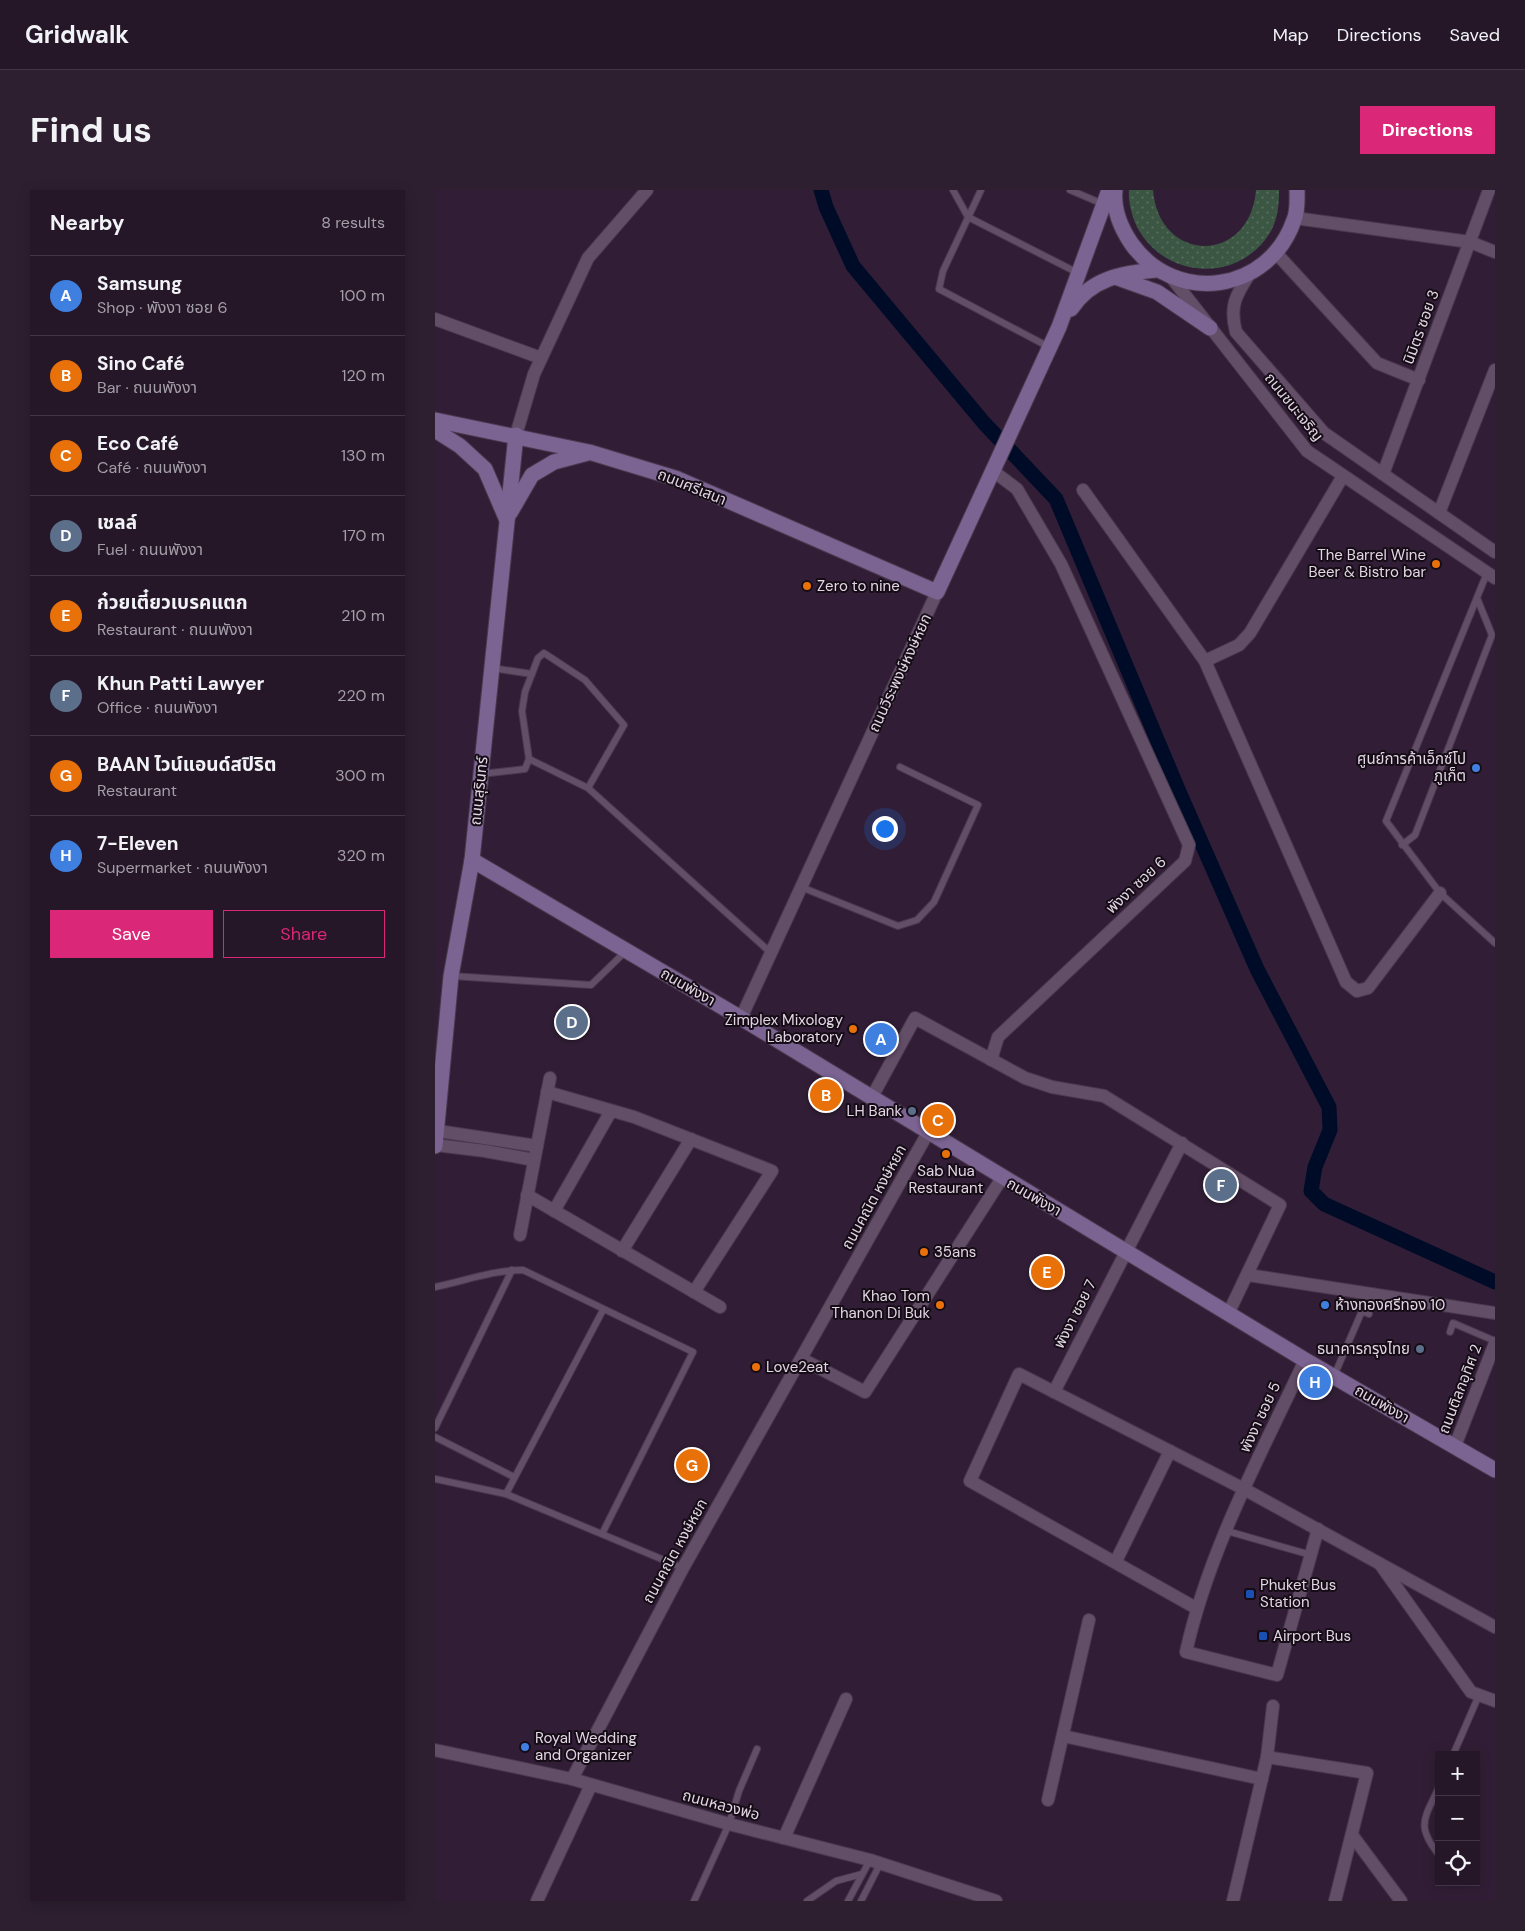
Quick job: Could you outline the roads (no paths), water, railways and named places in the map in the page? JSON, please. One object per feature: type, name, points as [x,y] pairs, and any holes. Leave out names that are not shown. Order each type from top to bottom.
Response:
[{"type":"street","points":[[516,435],[541,358],[588,258],[647,190]]},
{"type":"street","points":[[1115,190],[1117,214],[1123,232],[1140,256],[1157,270],[1171,277],[1193,283],[1222,283],[1250,273],[1276,253],[1295,218],[1297,190]]},
{"type":"street","name":"นิมิตร ซอย 3","points":[[1383,474],[1489,190]]},
{"type":"street","name":"ถนนวีระพงษ์หงษ์หยก","points":[[741,1018],[1059,327],[1107,197]]},
{"type":"street","points":[[1295,218],[1470,242],[1495,252]]},
{"type":"street","points":[[1276,253],[1377,364],[1419,380]]},
{"type":"street","name":"ถนนวีระพงษ์หงษ์หยก","points":[[1059,327],[1077,300],[1091,286],[1128,273],[1157,270]]},
{"type":"street","name":"ถนนชนะเจริญ","points":[[1250,273],[1237,294],[1231,315],[1237,332],[1324,433],[1495,552]]},
{"type":"street","points":[[1113,277],[1157,292],[1210,328]]},
{"type":"street","name":"ถนนชนะเจริญ","points":[[1171,277],[1307,452],[1491,576]]},
{"type":"street","points":[[435,319],[541,358]]},
{"type":"street","points":[[1439,513],[1495,370]]},
{"type":"street","name":"ถนนศรีเสนา","points":[[435,420],[516,435],[589,452],[678,479],[937,592]]},
{"type":"street","points":[[435,430],[459,446],[485,469],[507,520]]},
{"type":"street","name":"ถนนสุรินทร์","points":[[436,1141],[451,976],[471,860],[516,435]]},
{"type":"street","points":[[507,520],[532,475],[554,462],[589,452]]},
{"type":"street","name":"พังงา ซอย 6","points":[[991,1060],[998,1037],[1185,860],[1189,845],[1061,564],[1017,489],[995,466]]},
{"type":"street","points":[[1205,661],[1239,645],[1249,633],[1343,476]]},
{"type":"street","points":[[1083,490],[1205,661],[1346,982],[1357,991],[1368,988],[1440,893]]},
{"type":"street","points":[[1491,576],[1495,552]]},
{"type":"street","name":"ถนนพังงา","points":[[471,860],[873,1097],[1002,1178],[1229,1312],[1305,1360],[1495,1470]]},
{"type":"street","points":[[873,1097],[915,1018],[1025,1078],[1052,1086],[1105,1096],[1280,1205],[1229,1312]]},
{"type":"street","points":[[520,1235],[550,1078]]},
{"type":"street","points":[[547,1092],[611,1111],[691,1139],[772,1171],[694,1292]]},
{"type":"street","points":[[554,1211],[611,1111]]},
{"type":"street","name":"ถนนคณิต หงษ์หยก","points":[[572,1779],[683,1568],[929,1131]]},
{"type":"street","points":[[622,1250],[691,1139]]},
{"type":"street","points":[[436,1141],[537,1146]]},
{"type":"street","points":[[436,1141],[534,1160]]},
{"type":"street","name":"พังงา ซอย 7","points":[[1054,1392],[1125,1250],[1182,1143]]},
{"type":"street","points":[[802,1359],[865,1392],[1002,1178]]},
{"type":"street","points":[[527,1195],[720,1307]]},
{"type":"street","points":[[1248,1275],[1495,1314]]},
{"type":"street","name":"ถนนติลกอุทิศ 2","points":[[1455,1446],[1495,1342]]},
{"type":"street","name":"พังงา ซอย 5","points":[[1305,1360],[1244,1489],[1196,1608],[1186,1652],[1277,1676],[1311,1555]]},
{"type":"street","points":[[1196,1608],[1116,1561],[970,1481],[1019,1374],[1318,1528],[1495,1627]]},
{"type":"street","points":[[1116,1561],[1170,1451]]},
{"type":"street","points":[[1311,1555],[1318,1528]]},
{"type":"street","points":[[1379,1561],[1471,1692],[1495,1701]]},
{"type":"street","points":[[1049,1800],[1089,1620]]},
{"type":"street","points":[[784,1838],[847,1699]]},
{"type":"street","points":[[1233,1901],[1267,1757],[1273,1706]]},
{"type":"street","points":[[1063,1736],[1262,1779]]},
{"type":"street","name":"ถนนหลวงพ่อ","points":[[435,1750],[572,1779],[729,1824],[875,1862],[997,1901]]},
{"type":"street","points":[[1267,1757],[1367,1773],[1335,1901]]},
{"type":"street","points":[[537,1901],[591,1785]]},
{"type":"street","points":[[1353,1835],[1401,1901]]},
{"type":"lane","points":[[953,190],[968,217],[1079,274]]},
{"type":"lane","points":[[981,190],[943,271],[939,289],[1050,347]]},
{"type":"lane","points":[[1070,190],[1107,197]]},
{"type":"lane","points":[[1491,576],[1477,598],[1386,821],[1402,845],[1440,893],[1495,943]]},
{"type":"lane","points":[[1402,845],[1415,835],[1492,635],[1477,598]]},
{"type":"lane","points":[[481,774],[525,768],[529,758],[522,711],[525,692],[538,658],[544,653],[585,680],[624,724],[588,788]]},
{"type":"lane","points":[[491,668],[532,674]]},
{"type":"lane","points":[[529,758],[588,788],[771,953]]},
{"type":"lane","points":[[801,887],[898,926],[917,920],[934,902],[978,805],[900,767]]},
{"type":"lane","points":[[451,976],[591,986],[626,951]]},
{"type":"lane","points":[[435,1287],[468,1281],[501,1270],[523,1270],[693,1352],[602,1534]]},
{"type":"lane","points":[[435,1428],[512,1270]]},
{"type":"lane","points":[[506,1494],[603,1310]]},
{"type":"lane","points":[[1334,1376],[1362,1311],[1369,1314]]},
{"type":"lane","points":[[1449,1332],[1453,1323],[1495,1342]]},
{"type":"lane","points":[[435,1437],[515,1477]]},
{"type":"lane","points":[[435,1480],[506,1494],[683,1568]]},
{"type":"lane","points":[[1227,1531],[1311,1555]]},
{"type":"lane","points":[[1455,1751],[1479,1695]]},
{"type":"lane","points":[[694,1901],[729,1824],[739,1791],[757,1749]]},
{"type":"lane","points":[[1435,1796],[1426,1816],[1423,1830],[1427,1840],[1435,1850]]},
{"type":"lane","points":[[848,1901],[862,1874],[875,1862]]},
{"type":"lane","points":[[861,1901],[875,1862]]},
{"type":"lane","points":[[807,1901],[836,1881],[862,1874]]},
{"type":"waterway","points":[[821,190],[826,207],[853,266],[984,423],[1056,499],[1180,794],[1257,969],[1329,1107],[1330,1130],[1315,1167],[1311,1191],[1324,1204],[1495,1282]]},
{"type":"place","name":"The Barrel Wine Beer & Bistro bar","points":[[1436,564]]},
{"type":"place","name":"Zero to nine","points":[[807,586]]},
{"type":"place","name":"ศูนย์การค้าเอ็กซ์โป ภูเก็ต","points":[[1476,768]]},
{"type":"place","name":"เชลล์","points":[[572,1022]]},
{"type":"place","name":"Zimplex Mixology Laboratory","points":[[853,1029]]},
{"type":"place","name":"Samsung","points":[[881,1039]]},
{"type":"place","name":"Sino Café","points":[[826,1095]]},
{"type":"place","name":"LH Bank","points":[[912,1111]]},
{"type":"place","name":"Eco Café","points":[[938,1120]]},
{"type":"place","name":"Sab Nua Restaurant","points":[[946,1154]]},
{"type":"place","name":"Khun Patti Lawyer","points":[[1221,1185]]},
{"type":"place","name":"35ans","points":[[924,1252]]},
{"type":"place","name":"ก๋วยเตี๋ยวเบรคแตก","points":[[1047,1272]]},
{"type":"place","name":"Khao Tom Thanon Di Buk","points":[[940,1305]]},
{"type":"place","name":"ห้างทองศรีทอง 10","points":[[1325,1305]]},
{"type":"place","name":"ธนาคารกรุงไทย","points":[[1420,1349]]},
{"type":"place","name":"Love2eat","points":[[756,1367]]},
{"type":"place","name":"7-Eleven","points":[[1315,1382]]},
{"type":"place","name":"BAAN ไวน์แอนด์สปิริต","points":[[692,1465]]},
{"type":"place","name":"Phuket Bus Station","points":[[1250,1594]]},
{"type":"place","name":"Airport Bus","points":[[1263,1636]]},
{"type":"place","name":"Royal Wedding and Organizer","points":[[525,1747]]}]
